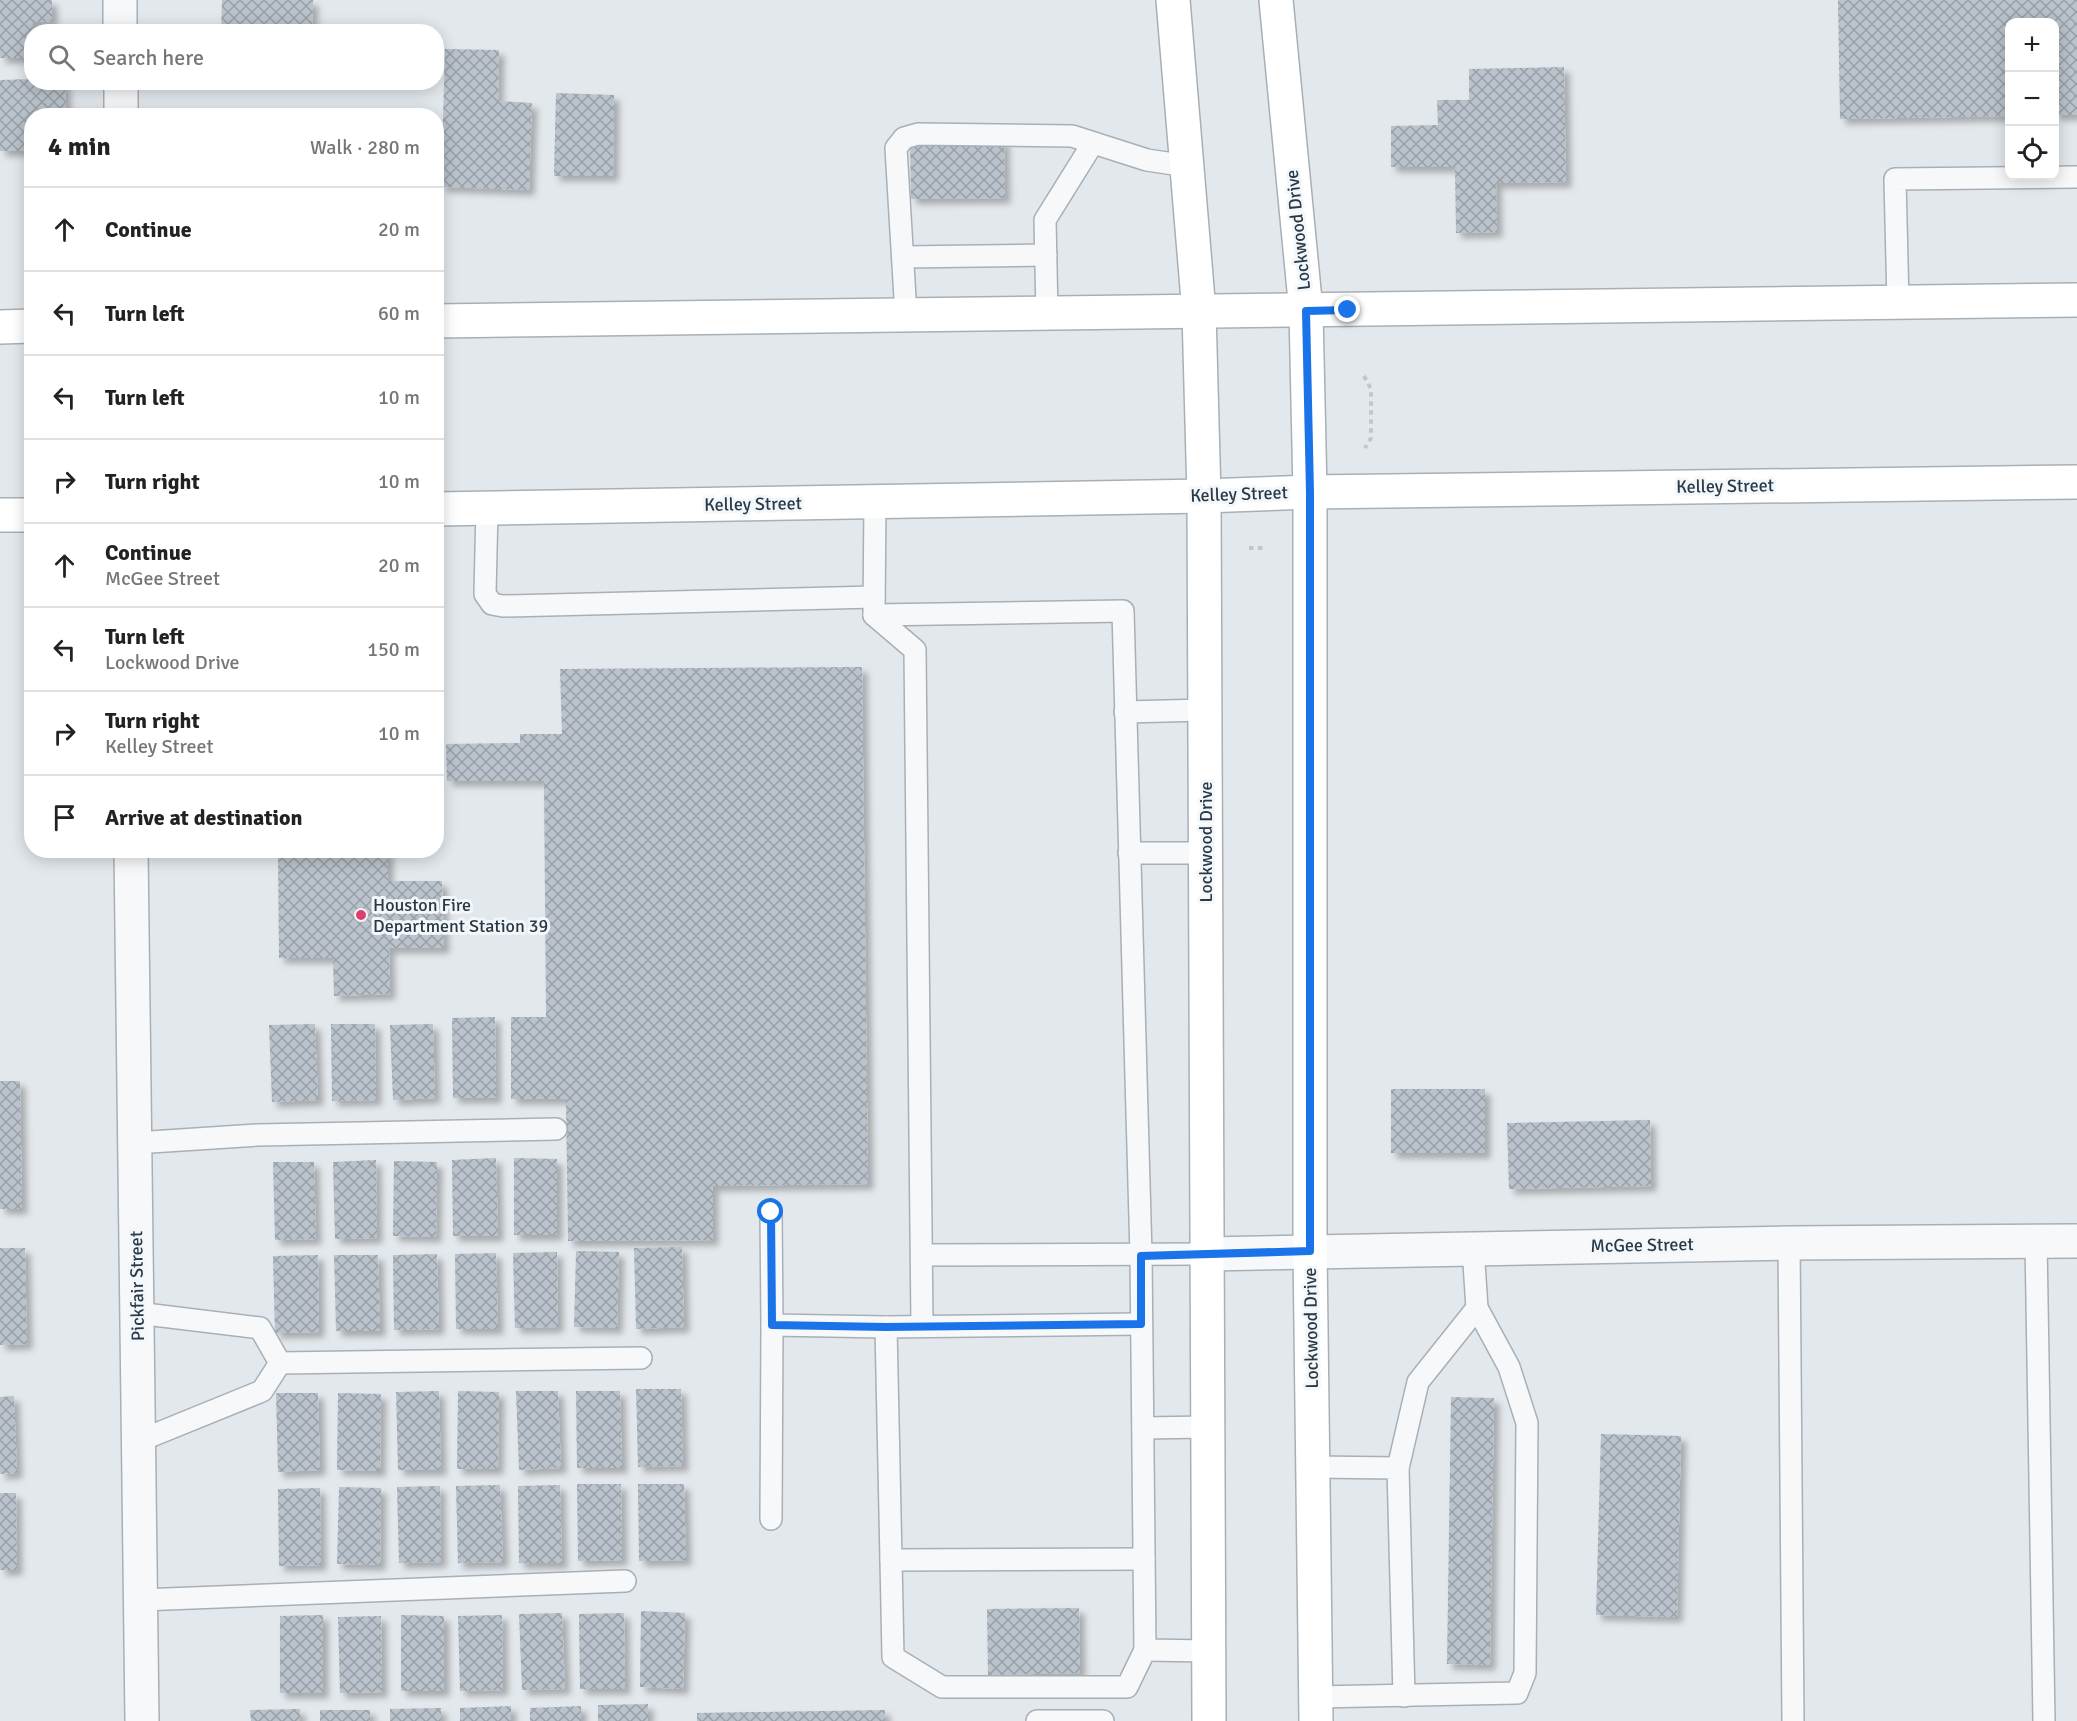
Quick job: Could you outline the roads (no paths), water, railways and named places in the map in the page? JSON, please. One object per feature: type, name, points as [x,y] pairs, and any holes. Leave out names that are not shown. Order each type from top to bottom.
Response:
[{"type":"main road","name":"Lockwood Drive","points":[[1173,0],[1199,312],[1204,495],[1209,1721]]},
{"type":"main road","name":"Lockwood Drive","points":[[1276,0],[1306,311],[1310,492],[1310,1251],[1316,1709]]},
{"type":"main road","points":[[444,321],[2077,300]]},
{"type":"main road","points":[[0,327],[24,326]]},
{"type":"main road","name":"Kelley Street","points":[[444,509],[1310,492],[2077,482]]},
{"type":"main road","points":[[0,515],[24,515]]},
{"type":"street","points":[[120,0],[120,24]]},
{"type":"street","points":[[121,90],[122,108]]},
{"type":"street","name":"Pickfair Street","points":[[131,858],[142,1721]]},
{"type":"street","name":"McGee Street","points":[[1208,1254],[1789,1243],[2077,1241]]},
{"type":"lane","points":[[906,315],[896,148],[904,138],[918,134],[1072,136],[1148,160],[1187,166]]},
{"type":"lane","points":[[1047,314],[1046,220],[1093,143]]},
{"type":"lane","points":[[1898,303],[1896,179],[2077,177]]},
{"type":"lane","points":[[903,257],[1046,255]]},
{"type":"lane","points":[[875,501],[873,606],[915,650],[922,1326]]},
{"type":"lane","points":[[487,508],[485,594],[492,604],[502,606],[873,606],[1123,611],[1141,1256],[1145,1650],[1126,1687],[942,1687],[892,1657],[886,1327]]},
{"type":"lane","points":[[1125,712],[1205,710]]},
{"type":"lane","points":[[1129,853],[1206,853]]},
{"type":"lane","points":[[135,1143],[258,1135],[556,1129]]},
{"type":"lane","points":[[771,1212],[771,1519]]},
{"type":"lane","points":[[2036,1241],[2044,1721]]},
{"type":"lane","points":[[1789,1243],[1793,1721]]},
{"type":"lane","points":[[1316,1709],[1404,1696],[1516,1694],[1525,1673],[1527,1423],[1509,1367],[1477,1308],[1473,1248]]},
{"type":"lane","points":[[923,1255],[1208,1254]]},
{"type":"lane","points":[[1404,1696],[1398,1468],[1418,1382],[1477,1308]]},
{"type":"lane","points":[[137,1313],[260,1328],[280,1363]]},
{"type":"lane","points":[[772,1325],[886,1327],[1141,1324]]},
{"type":"lane","points":[[280,1363],[641,1358]]},
{"type":"lane","points":[[139,1441],[262,1391],[280,1363]]},
{"type":"lane","points":[[1143,1428],[1208,1426]]},
{"type":"lane","points":[[1313,1467],[1398,1468]]},
{"type":"lane","points":[[891,1560],[1144,1559]]},
{"type":"lane","points":[[141,1600],[625,1581]]},
{"type":"lane","points":[[1145,1650],[1209,1651]]},
{"type":"lane","points":[[1037,1721],[1103,1721]]},
{"type":"place","name":"Houston Fire Department Station 39","points":[[361,915]]}]
